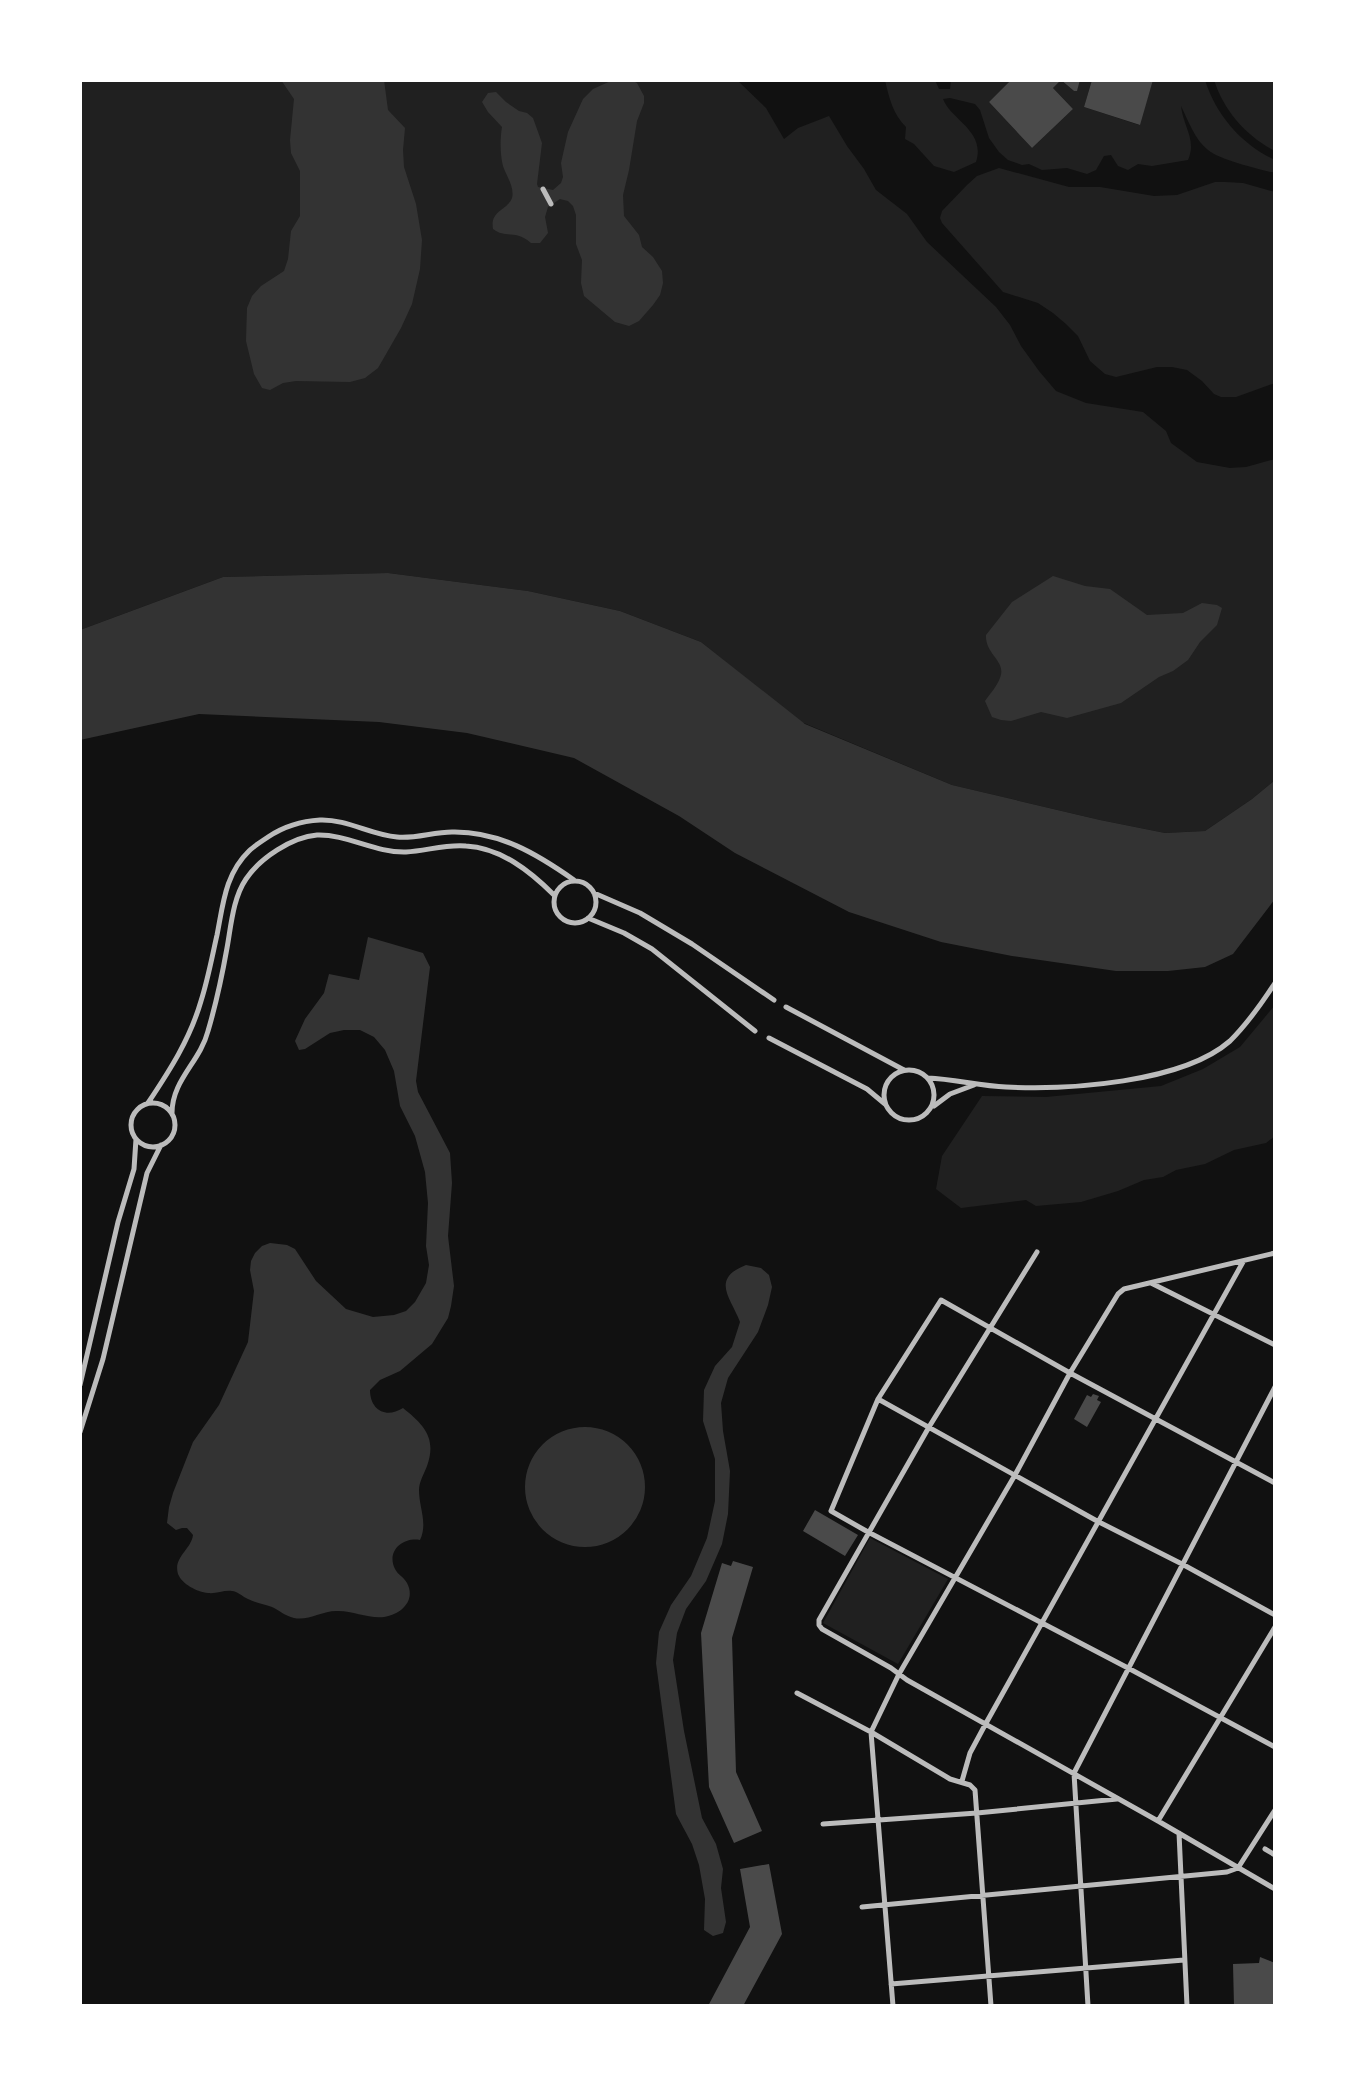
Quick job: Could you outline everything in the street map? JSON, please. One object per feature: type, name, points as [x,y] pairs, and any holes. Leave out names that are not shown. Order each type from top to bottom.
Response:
[{"type":"street","points":[[543,189],[551,204]]},
{"type":"street","points":[[554,895],[536,877],[506,857],[467,846],[394,852],[318,835],[300,837],[285,845],[259,864],[246,879],[235,906],[207,1036],[172,1098],[174,1133],[161,1145],[149,1146],[136,1139],[132,1132],[135,1111],[148,1103],[182,1050],[194,1023],[210,970],[225,892],[232,874],[248,852],[278,830],[305,822],[333,820],[386,836],[404,838],[450,832],[479,833],[513,844],[586,884],[594,893],[653,920],[774,1000]]},
{"type":"street","points":[[574,880],[562,885],[554,895],[554,909],[562,920],[576,923],[588,918],[596,907],[594,893]]},
{"type":"street","points":[[588,918],[652,949],[755,1031]]},
{"type":"street","points":[[885,1104],[887,1082],[905,1070],[913,1070],[928,1078],[975,1085],[1060,1088],[1150,1076],[1184,1067],[1208,1056],[1229,1041],[1275,983]]},
{"type":"street","points":[[786,1007],[905,1070]]},
{"type":"street","points":[[769,1038],[867,1089],[903,1120],[919,1118],[950,1094],[975,1085]]},
{"type":"street","points":[[928,1078],[934,1092],[931,1107]]},
{"type":"street","points":[[148,1103],[162,1104],[172,1113]]},
{"type":"street","points":[[80,1385],[118,1222],[134,1169],[136,1139]]},
{"type":"street","points":[[80,1432],[103,1359],[147,1173],[161,1145]]},
{"type":"street","points":[[1037,1252],[929,1427],[819,1620],[819,1625],[985,1725],[1275,1889]]},
{"type":"street","points":[[893,2006],[871,1732],[899,1674],[1118,1294],[1124,1289],[1149,1282],[1275,1253]]},
{"type":"street","points":[[962,1781],[970,1753],[985,1725],[1243,1261]]},
{"type":"street","points":[[1149,1282],[1275,1345]]},
{"type":"street","points":[[1275,1483],[941,1300],[878,1399],[831,1511],[1275,1747]]},
{"type":"street","points":[[1088,2006],[1074,1773],[1275,1387]]},
{"type":"street","points":[[878,1399],[1097,1521],[1275,1615]]},
{"type":"street","points":[[1158,1821],[1275,1627]]},
{"type":"street","points":[[797,1693],[975,1790],[991,2006]]},
{"type":"street","points":[[823,1824],[1118,1799]]},
{"type":"street","points":[[862,1907],[1227,1872],[1238,1868],[1275,1810]]},
{"type":"street","points":[[1179,1833],[1187,2006]]},
{"type":"street","points":[[1265,1849],[1275,1855]]},
{"type":"street","points":[[891,1984],[1184,1960]]},
{"type":"shaded area","points":[[80,80],[737,80],[766,108],[784,139],[798,128],[829,116],[876,190],[907,214],[927,242],[996,307],[1056,391],[1086,403],[1143,412],[1166,431],[1171,443],[1197,462],[1230,468],[1275,459],[1275,780],[1205,831],[1165,833],[1100,820],[952,785],[799,721],[701,642],[620,611],[528,591],[388,573],[223,577],[80,630]]},
{"type":"shaded area","points":[[281,80],[384,80],[388,110],[405,128],[404,167],[416,204],[422,240],[420,269],[412,304],[378,368],[365,378],[350,382],[296,381],[270,390],[262,388],[254,374],[246,341],[247,308],[261,286],[284,271],[291,231],[300,216],[300,171],[291,153],[290,140],[294,99]]},
{"type":"shaded area","points":[[613,80],[637,83],[644,96],[623,195],[624,216],[639,235],[642,247],[662,271],[663,283],[653,305],[639,321],[629,326],[615,322],[584,296],[582,260],[576,244],[576,215],[568,201],[560,199],[548,207],[545,217],[548,233],[540,243],[531,243],[520,236],[493,229],[494,218],[510,202],[512,190],[502,161],[502,127],[482,102],[488,93],[496,92],[506,102],[533,118],[542,143],[537,184],[538,187],[553,190],[563,177],[561,163],[568,132],[583,99],[593,89]]},
{"type":"shaded area","points":[[885,80],[935,80],[939,89],[950,89],[951,80],[1011,80],[989,102],[1032,148],[1073,109],[1053,88],[1061,80],[1074,91],[1080,80],[1092,80],[1084,107],[1139,125],[1153,80],[1205,80],[1223,117],[1241,137],[1275,160],[1275,173],[1230,161],[1208,150],[1181,106],[1191,146],[1188,160],[1152,166],[1138,164],[1128,170],[1118,166],[1111,155],[1104,156],[1096,170],[1087,174],[1067,168],[1042,170],[1008,160],[989,138],[975,104],[950,98],[943,99],[972,134],[978,151],[976,162],[954,172],[934,166],[914,144],[905,139],[906,127],[895,111]]},
{"type":"shaded area","points":[[1214,80],[1275,80],[1275,151],[1237,122]]},
{"type":"shaded area","points":[[999,168],[1069,187],[1100,187],[1154,196],[1177,195],[1215,182],[1243,183],[1275,192],[1275,383],[1236,397],[1221,397],[1187,370],[1172,367],[1157,367],[1116,377],[1105,374],[1090,361],[1078,336],[1066,324],[1038,303],[1003,292],[942,223],[942,211],[967,185],[977,176]]},
{"type":"shaded area","points":[[388,573],[528,591],[620,611],[701,642],[805,724],[952,785],[1100,820],[1165,833],[1205,831],[1275,780],[1275,899],[1233,954],[1205,967],[1116,971],[941,942],[849,912],[735,853],[679,816],[574,758],[467,733],[379,722],[199,714],[80,740],[80,630],[223,577]]},
{"type":"shaded area","points":[[1053,576],[1085,586],[1110,589],[1147,615],[1183,613],[1202,603],[1222,608],[1217,625],[1188,660],[1121,703],[1067,718],[1041,712],[1011,721],[992,717],[985,701],[1000,678],[1001,667],[989,648],[986,635],[1012,602]]},
{"type":"shaded area","points":[[368,937],[423,953],[430,967],[416,1081],[418,1092],[450,1153],[452,1183],[448,1236],[454,1286],[448,1318],[432,1344],[400,1371],[380,1380],[370,1390],[373,1403],[380,1411],[391,1413],[403,1408],[422,1426],[429,1440],[430,1456],[419,1487],[422,1534],[420,1540],[402,1543],[393,1556],[395,1569],[409,1589],[406,1605],[384,1617],[336,1611],[299,1619],[234,1591],[208,1593],[186,1584],[177,1568],[193,1535],[187,1528],[176,1530],[167,1523],[173,1493],[193,1442],[219,1405],[248,1342],[254,1291],[251,1261],[262,1246],[270,1243],[295,1249],[316,1281],[346,1309],[373,1317],[406,1311],[426,1283],[429,1265],[425,1172],[415,1136],[400,1106],[394,1071],[385,1050],[374,1037],[360,1030],[330,1033],[305,1049],[299,1050],[295,1041],[305,1019],[324,993],[329,974],[359,980]]},
{"type":"shaded area","points":[[1275,1005],[1275,1136],[1266,1143],[1234,1150],[1205,1164],[1176,1170],[1163,1177],[1144,1180],[1081,1202],[1036,1206],[1026,1200],[961,1208],[936,1189],[942,1156],[982,1096],[1046,1097],[1161,1086],[1203,1069],[1240,1047]]},
{"type":"shaded area","points":[[746,1265],[761,1268],[769,1275],[772,1287],[758,1332],[728,1378],[721,1403],[730,1471],[728,1514],[722,1544],[706,1581],[686,1609],[677,1633],[673,1660],[702,1818],[716,1844],[723,1869],[721,1888],[726,1922],[723,1933],[713,1936],[704,1930],[705,1899],[699,1865],[676,1814],[656,1663],[659,1632],[671,1605],[691,1576],[707,1538],[715,1501],[715,1459],[703,1421],[704,1390],[715,1366],[732,1347],[740,1322],[728,1297],[726,1283],[735,1270]]},
{"type":"shaded area","points":[[585,1427],[608,1432],[627,1445],[640,1464],[645,1487],[640,1510],[627,1529],[608,1542],[585,1547],[562,1542],[543,1529],[530,1510],[525,1487],[530,1464],[543,1445],[562,1432]]},
{"type":"shaded area","points":[[870,1538],[948,1579],[898,1664],[823,1623]]},
{"type":"building","points":[[1011,80],[1061,80],[1053,88],[1073,109],[1032,148],[989,102]]},
{"type":"building","points":[[1061,80],[1080,80],[1077,91],[1074,91]]},
{"type":"building","points":[[1092,80],[1153,80],[1140,125],[1084,107]]},
{"type":"building","points":[[1093,1394],[1099,1396],[1097,1400],[1101,1402],[1087,1427],[1074,1419],[1087,1395],[1091,1397]]},
{"type":"building","points":[[815,1510],[858,1535],[845,1556],[803,1531]]},
{"type":"building","points":[[733,1561],[753,1567],[732,1638],[736,1772],[762,1831],[734,1843],[709,1787],[701,1633],[722,1563],[731,1566]]},
{"type":"building","points":[[769,1864],[782,1934],[743,2006],[708,2006],[750,1927],[740,1869]]},
{"type":"building","points":[[1260,1957],[1275,1963],[1275,2006],[1234,2006],[1233,1964],[1259,1963]]}]
